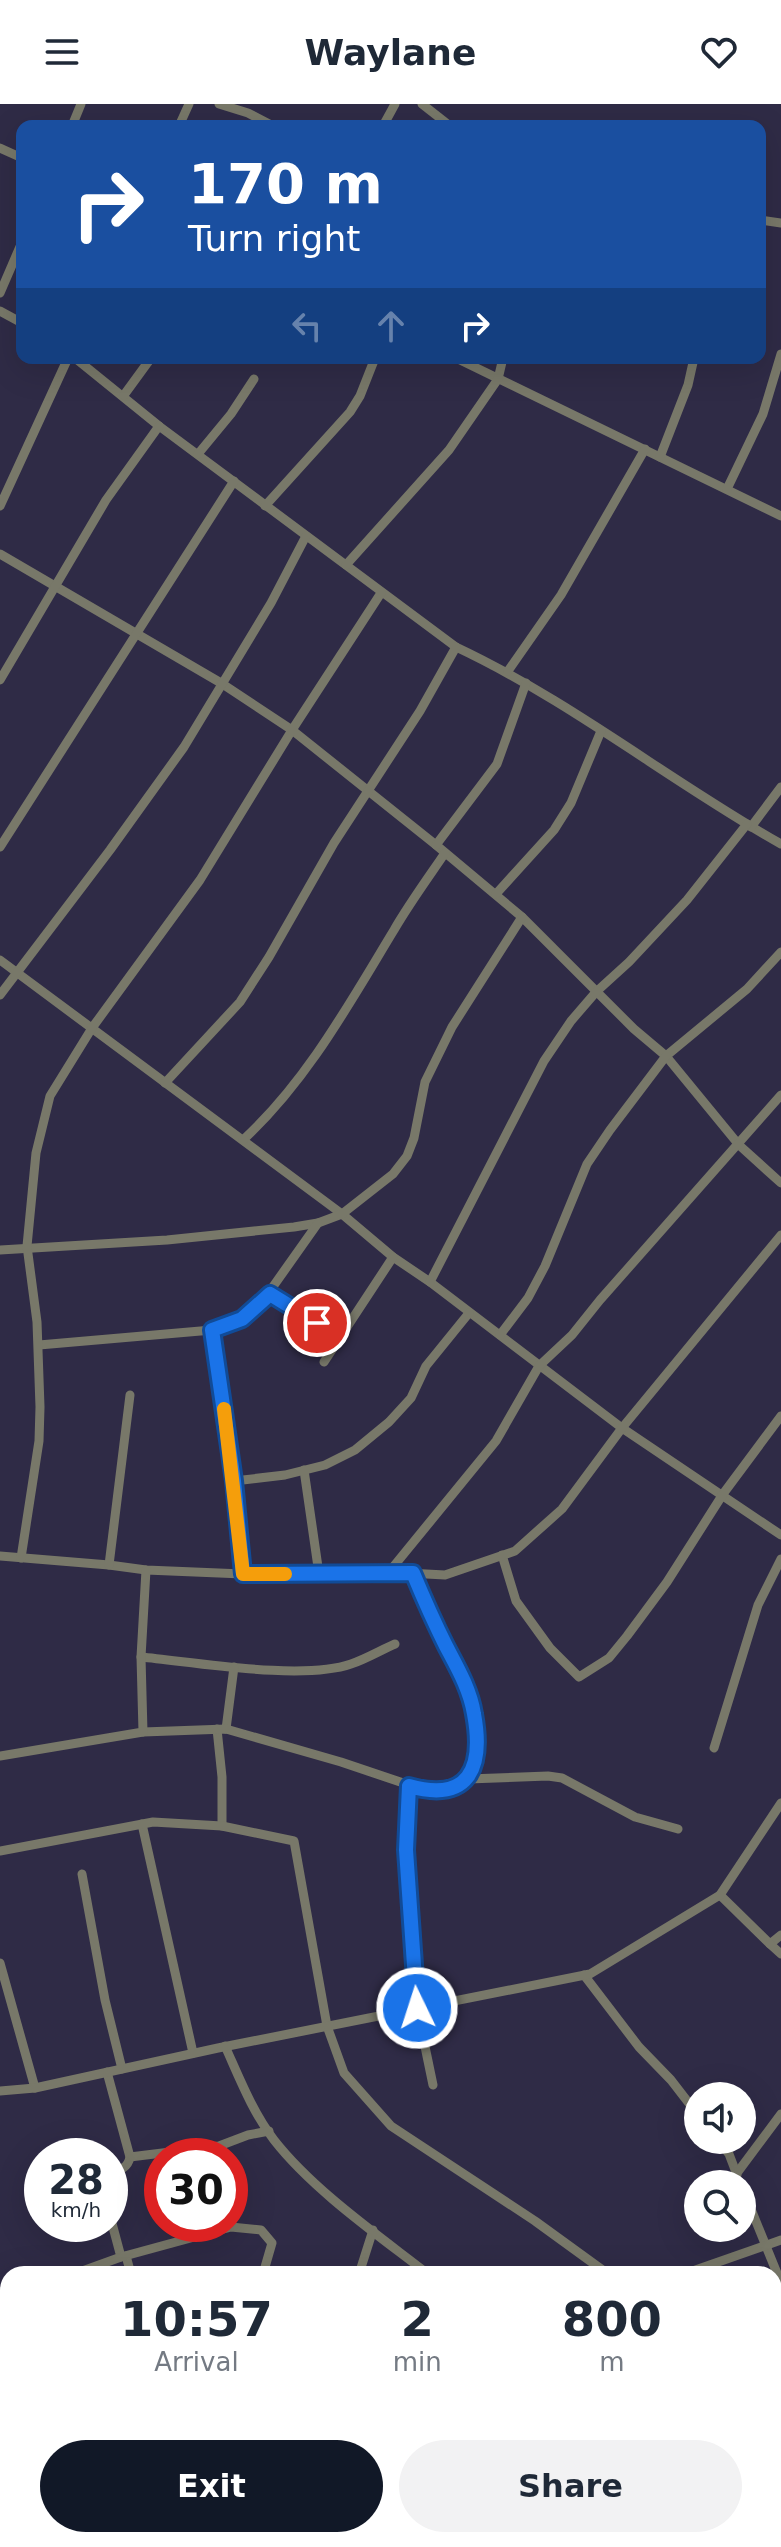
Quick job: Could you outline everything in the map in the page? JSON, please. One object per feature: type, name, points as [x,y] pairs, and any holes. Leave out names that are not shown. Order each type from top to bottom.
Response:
[{"type":"street","points":[[219,104],[261,120]]},
{"type":"street","points":[[422,104],[442,120]]},
{"type":"street","points":[[0,293],[16,256]]},
{"type":"street","points":[[727,489],[763,414],[781,354]]},
{"type":"street","points":[[0,506],[65,364]]},
{"type":"street","points":[[83,364],[159,426],[456,647],[508,671],[781,844]]},
{"type":"street","points":[[124,395],[147,364]]},
{"type":"street","points":[[265,506],[350,412],[373,364]]},
{"type":"street","points":[[468,364],[781,516]]},
{"type":"street","points":[[346,565],[449,450],[498,379],[502,364]]},
{"type":"street","points":[[660,457],[688,385],[693,364]]},
{"type":"street","points":[[198,454],[231,414],[254,379]]},
{"type":"street","points":[[0,680],[106,500],[159,426]]},
{"type":"street","points":[[508,671],[561,595],[645,449]]},
{"type":"street","points":[[0,847],[234,481]]},
{"type":"street","points":[[0,995],[184,747],[271,603],[306,536]]},
{"type":"street","points":[[0,554],[221,683],[292,730],[436,845],[522,917],[596,992],[666,1056],[739,1145],[781,1183]]},
{"type":"street","points":[[21,1558],[39,1441],[39,1345],[27,1246],[36,1153],[50,1096],[92,1028],[200,880],[381,593]]},
{"type":"street","points":[[165,1083],[240,1002],[367,790],[420,711],[456,647]]},
{"type":"street","points":[[436,845],[497,764],[526,683]]},
{"type":"street","points":[[496,894],[554,830],[571,803],[601,731]]},
{"type":"street","points":[[430,1282],[544,1061],[571,1021],[687,900],[781,787]]},
{"type":"street","points":[[243,1140],[290,1090],[331,1035],[396,926],[445,853]]},
{"type":"street","points":[[0,1250],[167,1240],[318,1223],[342,1214],[393,1174],[407,1156],[414,1138],[425,1082],[452,1027],[522,917]]},
{"type":"street","points":[[500,1335],[528,1298],[545,1266],[587,1164],[666,1056],[747,989],[781,952]]},
{"type":"street","points":[[0,960],[342,1214],[393,1257],[622,1428],[781,1535]]},
{"type":"street","points":[[389,1572],[496,1441],[539,1366],[572,1335],[781,1095]]},
{"type":"street","points":[[39,1345],[212,1330],[242,1319],[270,1294],[318,1223]]},
{"type":"street","points":[[0,1556],[146,1570],[445,1575],[515,1551],[562,1509],[622,1428],[781,1235]]},
{"type":"street","points":[[324,1362],[393,1257]]},
{"type":"street","points":[[270,1294],[340,1337]]},
{"type":"street","points":[[234,1481],[285,1475],[325,1465],[355,1450],[389,1422],[411,1398],[426,1366],[469,1313]]},
{"type":"street","points":[[212,1330],[234,1481],[243,1574]]},
{"type":"street","points":[[109,1565],[130,1395]]},
{"type":"street","points":[[502,1555],[516,1601],[550,1648],[579,1677],[609,1658],[627,1636],[667,1582],[723,1494],[781,1416]]},
{"type":"street","points":[[304,1470],[319,1574]]},
{"type":"street","points":[[714,1748],[758,1605],[781,1559]]},
{"type":"street","points":[[143,1732],[141,1657],[146,1570]]},
{"type":"street","points":[[0,1756],[143,1732],[222,1729],[341,1762],[427,1791],[460,1786],[468,1779],[473,1765],[477,1740],[474,1712],[462,1676],[413,1573]]},
{"type":"street","points":[[141,1657],[234,1667],[327,1669],[350,1665],[395,1644]]},
{"type":"street","points":[[222,1826],[222,1729],[234,1667]]},
{"type":"street","points":[[468,1779],[562,1778],[635,1817],[678,1829]]},
{"type":"street","points":[[409,1786],[406,1850],[417,2008],[433,2085]]},
{"type":"street","points":[[0,2091],[35,2088],[225,2046],[590,1974],[720,1895],[781,1803]]},
{"type":"street","points":[[0,1851],[153,1822],[222,1826],[294,1841],[327,2026],[344,2073],[391,2126],[597,2266]]},
{"type":"street","points":[[142,1824],[193,2053]]},
{"type":"street","points":[[82,1874],[105,2000],[122,2069]]},
{"type":"street","points":[[720,1895],[781,1954]]},
{"type":"street","points":[[770,1944],[781,1935]]},
{"type":"street","points":[[0,1963],[35,2088]]},
{"type":"street","points":[[584,1975],[639,2047],[684,2097]]},
{"type":"street","points":[[225,2046],[269,2131],[301,2170],[418,2266]]},
{"type":"street","points":[[107,2072],[130,2157],[128,2165]]},
{"type":"street","points":[[740,2170],[776,2132],[781,2114]]},
{"type":"street","points":[[130,2157],[219,2146],[269,2131]]},
{"type":"street","points":[[756,2223],[774,2266]]},
{"type":"street","points":[[96,2266],[231,2227],[261,2230],[272,2243],[265,2266]]},
{"type":"street","points":[[362,2266],[373,2230]]},
{"type":"street","points":[[706,2266],[781,2240]]},
{"type":"street","points":[[118,2242],[127,2266]]},
{"type":"slow traffic","points":[[224,1409],[243,1574],[285,1574]]},
{"type":"route","points":[[317,1323],[270,1294],[242,1319],[212,1330],[234,1481],[243,1574],[413,1573],[462,1676],[474,1712],[477,1740],[468,1779],[460,1786],[443,1791],[409,1786],[406,1850],[417,2008]]}]
